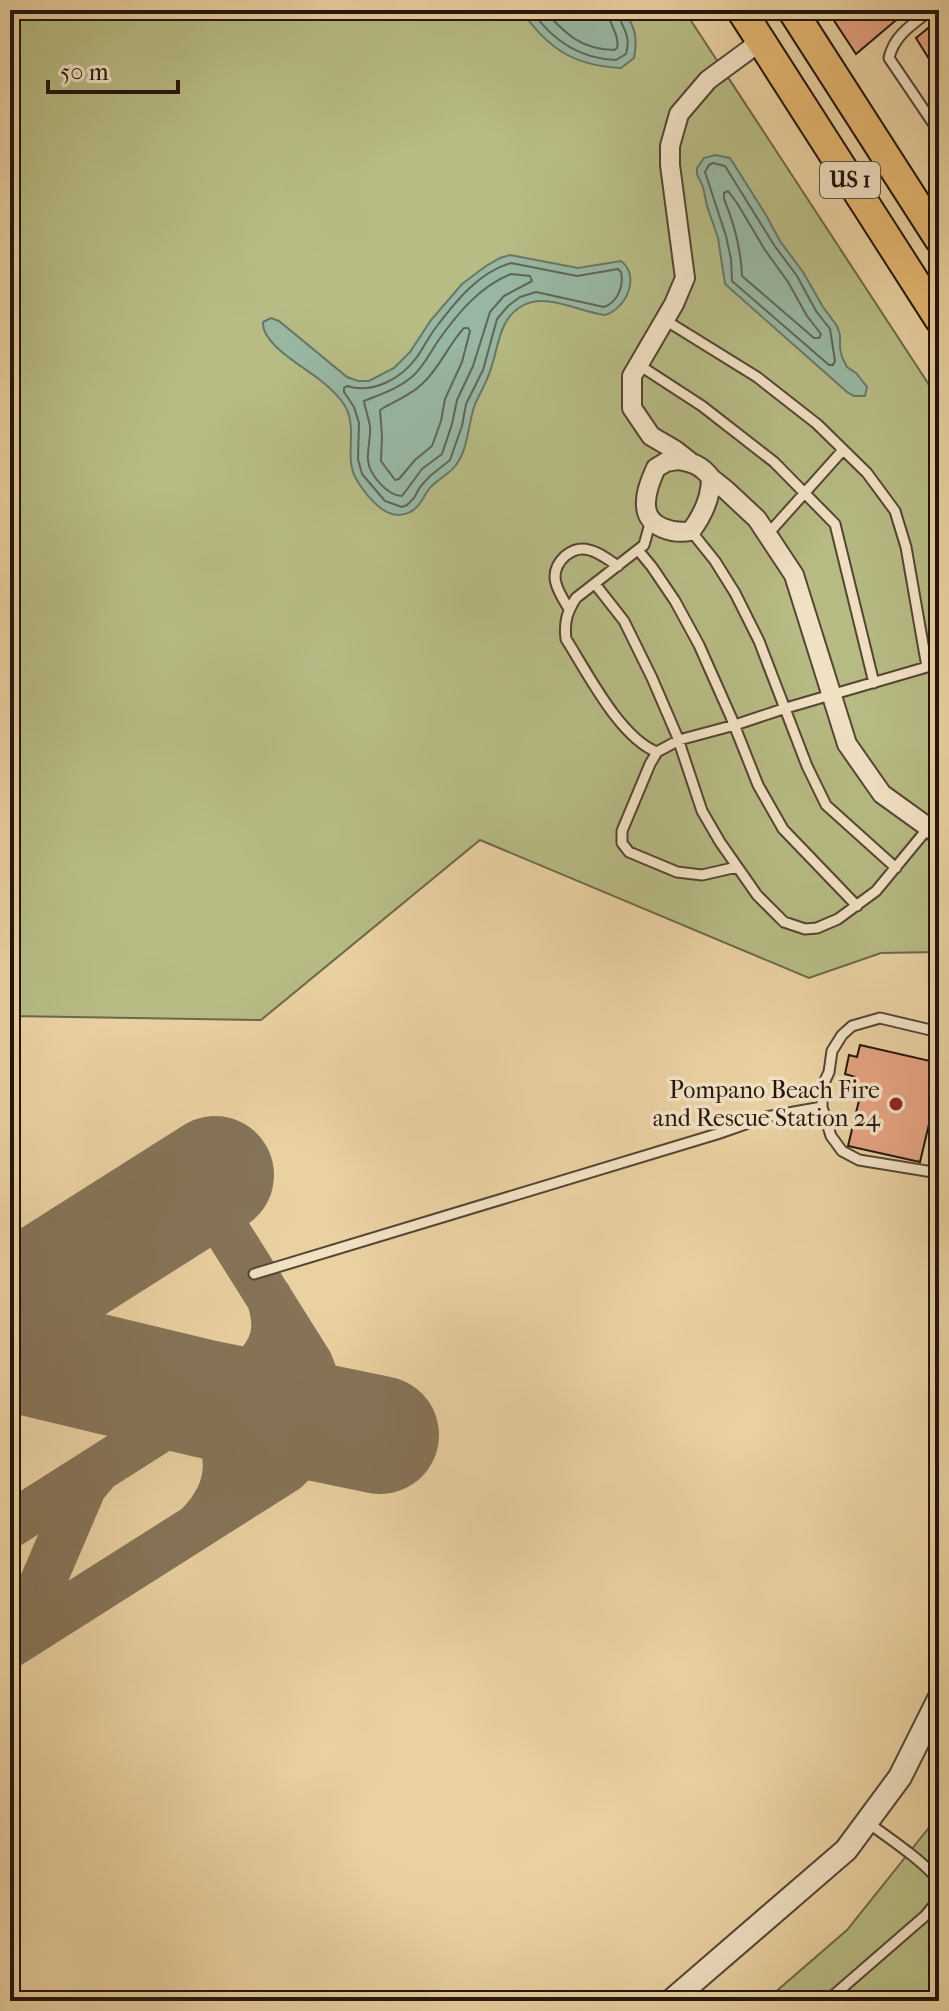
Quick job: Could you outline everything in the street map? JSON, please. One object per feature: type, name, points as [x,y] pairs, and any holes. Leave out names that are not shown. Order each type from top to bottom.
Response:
[{"type":"main road","name":"US 1","points":[[741,10],[939,319]]},
{"type":"main road","name":"US 1","points":[[792,10],[935,223]]},
{"type":"main road","points":[[761,41],[782,44],[834,76]]},
{"type":"street","points":[[761,41],[708,80],[679,114],[670,146],[670,165],[685,278],[674,304],[632,376],[632,408],[651,436],[705,471],[757,519],[794,575],[847,744],[882,794],[934,831]]},
{"type":"street","points":[[651,436],[650,448],[656,468],[645,510],[660,527],[681,533],[691,531],[700,519],[711,492],[711,478]]},
{"type":"street","points":[[656,468],[666,462],[689,461]]},
{"type":"street","points":[[671,2001],[846,1850],[900,1777],[939,1699]]},
{"type":"lane","points":[[931,10],[900,33],[891,47],[889,58],[939,132]]},
{"type":"lane","points":[[665,320],[757,377],[817,424],[867,473],[895,511],[906,547],[927,667],[679,740],[657,752],[622,831],[622,843],[629,852],[677,872],[702,875],[737,867]]},
{"type":"lane","points":[[639,365],[702,406],[774,462],[835,524],[874,683]]},
{"type":"lane","points":[[767,535],[843,450]]},
{"type":"lane","points":[[651,520],[644,545],[576,598],[565,624],[566,639],[617,718],[639,740],[657,752]]},
{"type":"lane","points":[[691,531],[735,593],[759,641],[807,766],[826,805],[896,868]]},
{"type":"lane","points":[[569,609],[554,581],[554,570],[560,560],[580,549],[592,551],[618,566]]},
{"type":"lane","points":[[638,550],[675,601],[699,645],[758,785],[783,829],[857,906]]},
{"type":"lane","points":[[595,584],[624,621],[679,740],[702,811],[757,895],[784,922],[805,929],[817,928],[838,919],[876,891],[934,831]]},
{"type":"lane","points":[[939,1032],[880,1018],[852,1026],[832,1051],[829,1072],[823,1085],[822,1107],[831,1136],[842,1151],[859,1160],[939,1173]]},
{"type":"lane","points":[[254,1274],[766,1117],[822,1107]]},
{"type":"lane","points":[[867,1822],[927,1868],[939,1882]]},
{"type":"lane","points":[[827,2001],[925,1916],[939,1899]]},
{"type":"green space","points":[[10,10],[684,10],[939,400],[939,952],[881,953],[809,978],[480,840],[261,1020],[10,1016]]},
{"type":"green space","points":[[939,1815],[939,2001],[765,2001],[847,1930]]},
{"type":"water","points":[[521,10],[624,10],[635,33],[634,58],[621,68],[576,59],[552,45]]},
{"type":"water","points":[[715,155],[730,158],[780,241],[837,326],[842,357],[847,367],[867,387],[865,396],[847,392],[725,284],[718,238],[697,174],[697,168],[704,158]]},
{"type":"water","points":[[510,255],[578,268],[621,261],[630,275],[628,291],[619,306],[605,315],[541,301],[531,302],[514,312],[503,327],[489,374],[474,407],[463,452],[456,465],[429,489],[413,510],[402,515],[387,512],[367,495],[353,473],[351,425],[345,406],[327,386],[276,347],[264,330],[263,322],[271,318],[279,321],[347,377],[369,381],[394,368],[410,352],[431,320],[462,284],[486,266]]},
{"type":"building","points":[[827,10],[908,10],[856,54]]},
{"type":"building","points":[[939,19],[939,75],[916,38]]},
{"type":"building","name":"Pompano Beach Fire and Rescue Station 24","points":[[860,1045],[939,1063],[939,1104],[934,1103],[920,1162],[848,1146],[862,1088],[853,1086],[855,1077],[845,1074],[849,1055],[857,1057]]},
{"type":"taxiway","points":[[10,1645],[286,1470],[315,1434],[321,1408],[310,1363],[227,1231],[210,1218],[192,1212],[171,1211],[150,1216]]},
{"type":"taxiway","points":[[10,1525],[251,1372],[265,1355],[273,1338],[274,1319],[269,1297]]},
{"type":"taxiway","points":[[199,1524],[220,1494],[226,1464],[220,1433],[206,1399]]},
{"type":"taxiway","points":[[12,1642],[24,1626],[84,1486],[95,1473]]},
{"type":"runway","points":[[10,1305],[215,1175]]},
{"type":"runway","points":[[10,1352],[206,1399],[380,1435]]},
{"type":"place","name":"Pompano Beach Fire and Rescue Station 24","points":[[896,1104]]}]
